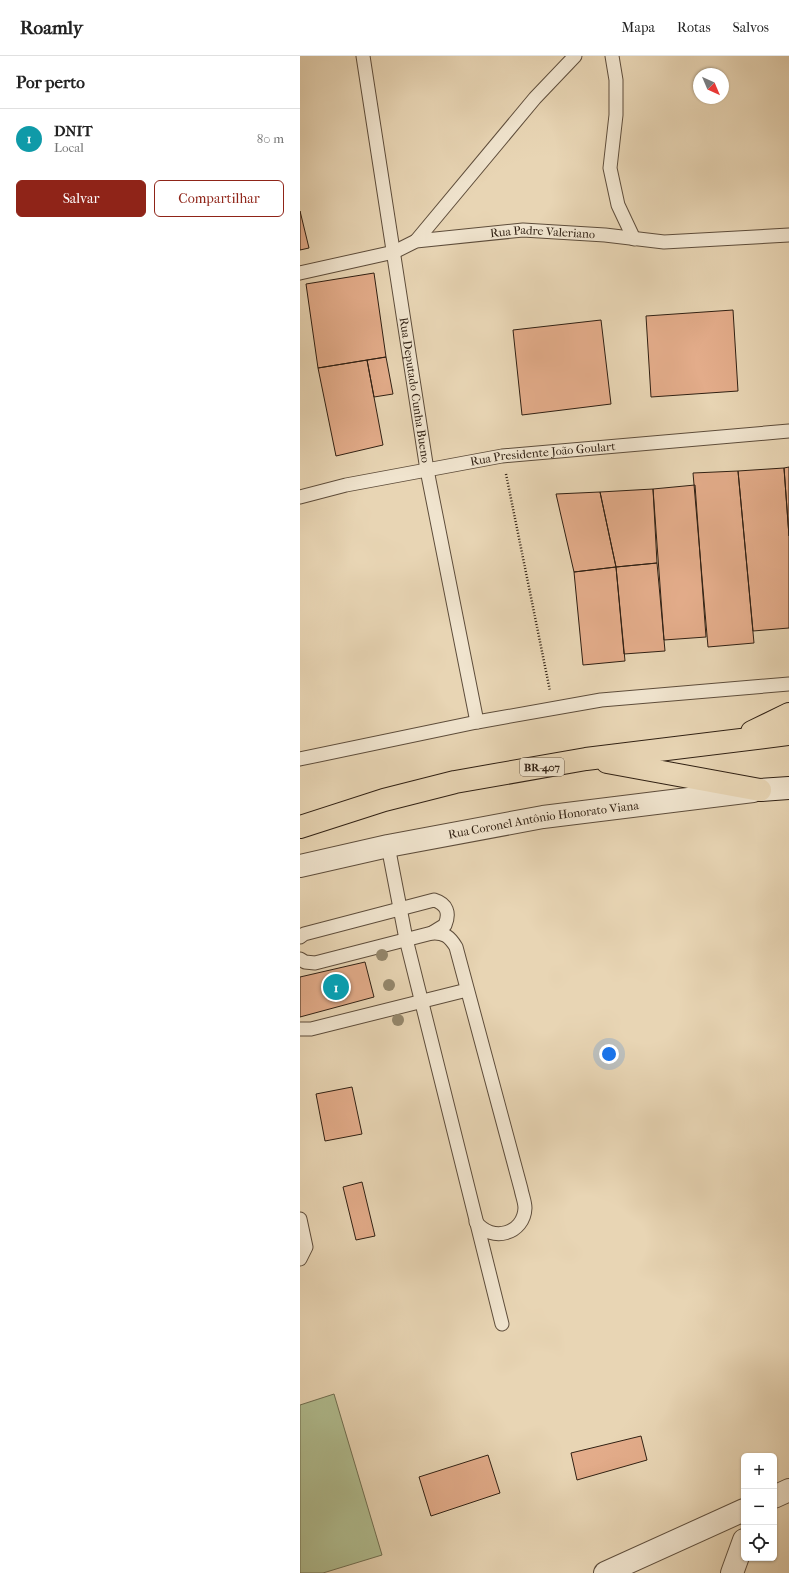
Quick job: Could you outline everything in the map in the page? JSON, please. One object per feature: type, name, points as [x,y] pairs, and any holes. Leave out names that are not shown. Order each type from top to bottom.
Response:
[{"type":"highway","name":"BR-407","points":[[738,739],[789,714]]},
{"type":"highway","name":"BR-407","points":[[300,827],[384,800],[456,782],[586,759],[738,739],[789,734]]},
{"type":"highway","points":[[586,759],[760,790]]},
{"type":"street","name":"Rua Coronel Antônio Honorato Viana","points":[[300,866],[388,846],[543,817],[760,790],[789,788]]},
{"type":"street","points":[[777,1496],[789,1490]]},
{"type":"street","points":[[605,1573],[741,1511]]},
{"type":"street","points":[[732,1573],[741,1548]]},
{"type":"lane","name":"Rua Deputado Cunha Bueno","points":[[363,56],[427,470],[477,722]]},
{"type":"lane","points":[[416,241],[535,98],[575,56]]},
{"type":"lane","points":[[612,56],[616,80],[616,114],[610,168],[618,205],[634,239]]},
{"type":"lane","name":"Rua Padre Valeriano","points":[[300,273],[394,252],[416,241],[523,230],[604,235],[664,242],[789,235]]},
{"type":"lane","name":"Rua Presidente João Goulart","points":[[300,497],[346,484],[502,456],[789,431]]},
{"type":"lane","points":[[300,760],[477,722],[601,700],[789,684]]},
{"type":"lane","points":[[388,846],[406,939],[421,1002],[502,1324]]},
{"type":"lane","points":[[300,936],[434,900],[443,905],[448,914],[445,925],[432,933]]},
{"type":"lane","points":[[300,967],[432,933],[440,933],[452,941],[456,947],[521,1189],[525,1209],[515,1229],[506,1233],[496,1235],[490,1234],[482,1230],[476,1222]]},
{"type":"lane","points":[[300,959],[304,962],[315,963]]},
{"type":"lane","points":[[300,1029],[311,1029],[467,990]]},
{"type":"lane","points":[[300,1219],[306,1247],[300,1259]]},
{"type":"path","points":[[502,456],[553,708]]},
{"type":"green space","points":[[334,1394],[382,1555],[323,1573],[300,1573],[300,1405]]},
{"type":"building","points":[[300,211],[309,248],[300,250]]},
{"type":"building","points":[[374,273],[386,357],[318,368],[306,284]]},
{"type":"building","points":[[733,310],[738,391],[651,397],[646,316]]},
{"type":"building","points":[[601,320],[611,404],[522,415],[513,330]]},
{"type":"building","points":[[386,357],[393,394],[374,397],[367,360]]},
{"type":"building","points":[[367,360],[383,445],[336,456],[318,368]]},
{"type":"building","points":[[789,467],[789,536],[784,468]]},
{"type":"building","points":[[784,468],[789,536],[789,628],[753,631],[738,471]]},
{"type":"building","points":[[738,471],[754,643],[708,647],[693,473]]},
{"type":"building","points":[[695,485],[706,637],[664,640],[653,489]]},
{"type":"building","points":[[653,489],[657,563],[616,567],[600,492]]},
{"type":"building","points":[[600,492],[616,567],[574,572],[556,494]]},
{"type":"building","points":[[657,563],[665,651],[624,654],[616,567]]},
{"type":"building","points":[[616,567],[625,661],[583,665],[574,572]]},
{"type":"building","points":[[365,962],[374,997],[300,1017],[300,977]]},
{"type":"building","points":[[352,1087],[362,1134],[325,1141],[316,1094]]},
{"type":"building","points":[[362,1182],[375,1236],[356,1240],[343,1187]]},
{"type":"building","points":[[641,1436],[647,1460],[577,1480],[571,1453]]},
{"type":"building","points":[[488,1455],[500,1493],[431,1516],[419,1477]]},
{"type":"place","name":"DNIT","points":[[336,987]]}]
